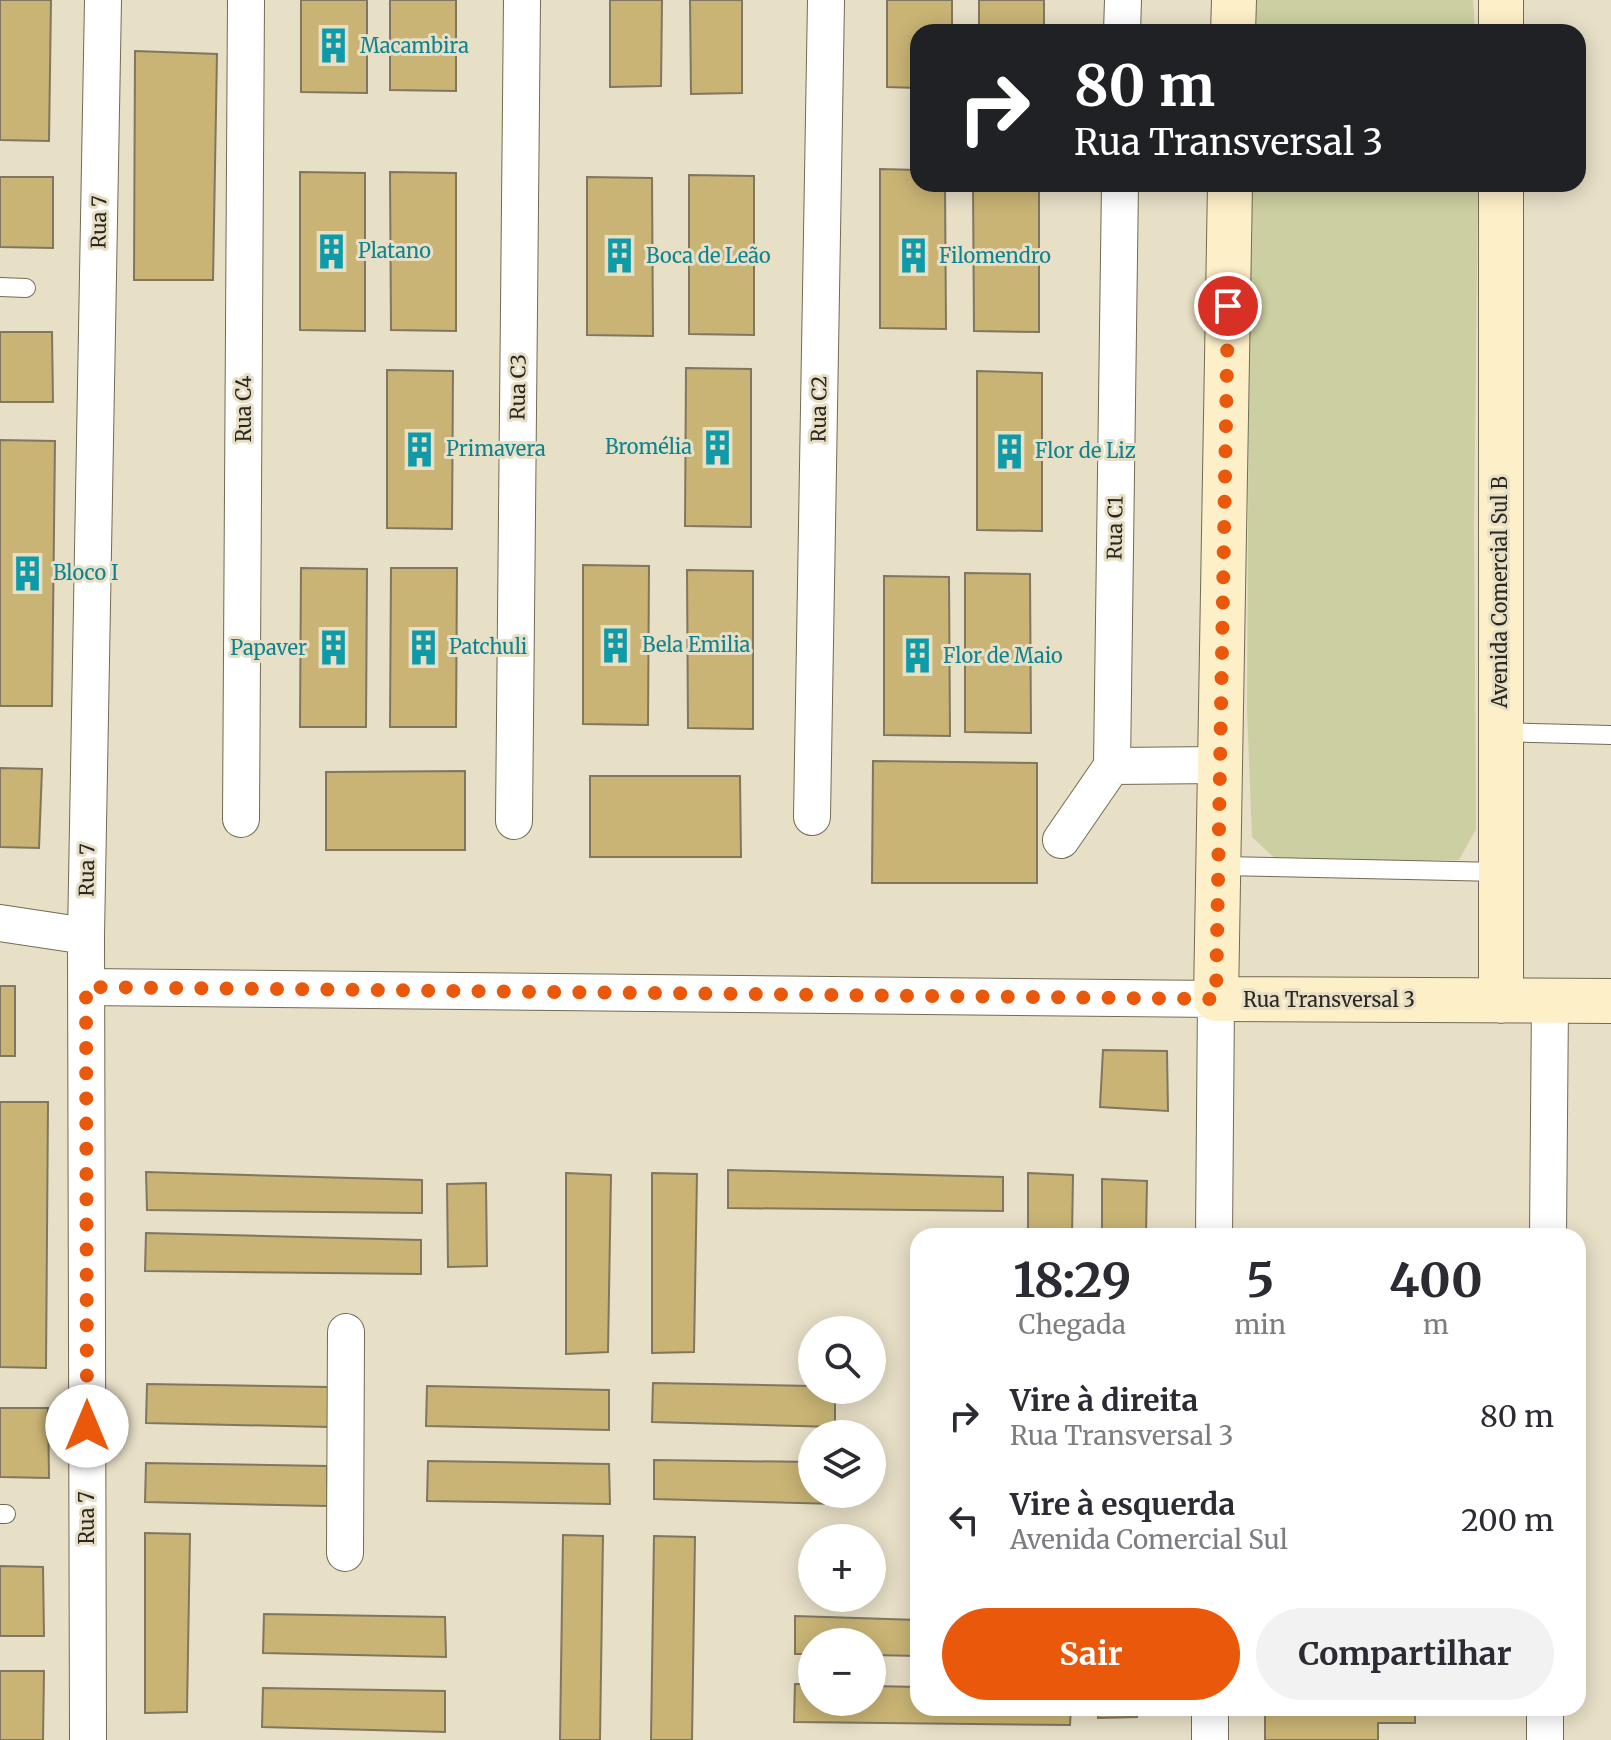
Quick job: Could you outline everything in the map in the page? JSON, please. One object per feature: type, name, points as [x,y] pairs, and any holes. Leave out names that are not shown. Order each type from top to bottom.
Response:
[{"type":"street","name":"Rua 7","points":[[88,1740],[86,936],[103,0]]},
{"type":"street","name":"Rua C4","points":[[241,819],[246,0]]},
{"type":"street","name":"Rua C3","points":[[514,821],[522,0]]},
{"type":"street","name":"Rua C2","points":[[812,817],[826,0]]},
{"type":"street","points":[[1122,24],[1123,0]]},
{"type":"street","points":[[1233,24],[1234,0]]},
{"type":"street","points":[[1501,0],[1501,24]]},
{"type":"street","name":"Rua C1","points":[[1112,766],[1120,192]]},
{"type":"street","points":[[1214,1228],[1230,192]]},
{"type":"street","name":"Avenida Comercial Sul B","points":[[1501,192],[1501,1001]]},
{"type":"street","points":[[1061,840],[1112,766],[1219,765]]},
{"type":"street","points":[[0,923],[86,936]]},
{"type":"street","name":"Rua Transversal 3","points":[[86,987],[1611,1001]]},
{"type":"street","points":[[1548,1228],[1550,1000]]},
{"type":"street","points":[[345,1553],[346,1332]]},
{"type":"street","points":[[1210,1716],[1210,1740]]},
{"type":"street","points":[[1545,1716],[1545,1740]]},
{"type":"lane","points":[[0,287],[26,288]]},
{"type":"lane","points":[[1500,732],[1611,735]]},
{"type":"lane","points":[[1220,866],[1500,872]]},
{"type":"green space","points":[[1257,0],[1473,0],[1474,24],[1255,24]]},
{"type":"green space","points":[[1250,192],[1478,192],[1474,526],[1476,829],[1459,860],[1279,862],[1252,837],[1247,710]]},
{"type":"building","points":[[0,0],[51,0],[49,141],[0,140]]},
{"type":"building","name":"Macambira","points":[[301,0],[367,0],[367,93],[301,92]]},
{"type":"building","points":[[390,0],[456,0],[456,91],[390,90]]},
{"type":"building","points":[[610,0],[662,0],[661,86],[610,87]]},
{"type":"building","points":[[690,0],[742,0],[742,93],[691,94]]},
{"type":"building","points":[[887,0],[952,0],[952,24],[910,24],[910,88],[887,87]]},
{"type":"building","points":[[979,0],[1044,0],[1044,24],[979,24]]},
{"type":"building","points":[[135,51],[217,54],[213,280],[134,280]]},
{"type":"building","name":"Filomendro","points":[[880,169],[910,170],[910,192],[945,192],[946,329],[880,328]]},
{"type":"building","name":"Platano","points":[[300,172],[365,173],[365,331],[300,330]]},
{"type":"building","points":[[390,172],[456,173],[456,331],[391,330]]},
{"type":"building","points":[[689,175],[754,176],[754,335],[689,334]]},
{"type":"building","points":[[0,177],[53,177],[53,248],[0,247]]},
{"type":"building","name":"Boca de Leão","points":[[587,177],[652,178],[653,336],[587,335]]},
{"type":"building","points":[[973,192],[1039,192],[1039,332],[974,331]]},
{"type":"building","points":[[0,332],[52,332],[53,402],[0,402]]},
{"type":"building","name":"Bromélia","points":[[686,368],[751,369],[751,527],[685,526]]},
{"type":"building","name":"Primavera","points":[[387,370],[453,371],[452,529],[387,528]]},
{"type":"building","name":"Flor de Liz","points":[[977,371],[1042,373],[1042,531],[977,530]]},
{"type":"building","name":"Bloco I","points":[[0,440],[55,441],[52,706],[0,706]]},
{"type":"building","name":"Bela Emilia","points":[[583,565],[649,566],[648,725],[583,724]]},
{"type":"building","name":"Papaver","points":[[301,568],[367,569],[366,727],[300,727]]},
{"type":"building","name":"Patchuli","points":[[391,568],[457,568],[456,727],[390,727]]},
{"type":"building","points":[[687,570],[753,571],[753,729],[688,728]]},
{"type":"building","points":[[965,573],[1030,574],[1031,733],[965,732]]},
{"type":"building","name":"Flor de Maio","points":[[884,576],[949,577],[950,736],[884,735]]},
{"type":"building","points":[[873,761],[1037,763],[1037,883],[872,883]]},
{"type":"building","points":[[0,768],[42,769],[39,848],[0,847]]},
{"type":"building","points":[[465,771],[465,850],[326,850],[326,772]]},
{"type":"building","points":[[590,776],[740,776],[741,857],[590,857]]},
{"type":"building","points":[[0,986],[15,986],[15,1056],[0,1056]]},
{"type":"building","points":[[1103,1050],[1167,1051],[1168,1111],[1100,1107]]},
{"type":"building","points":[[0,1102],[48,1102],[46,1368],[0,1367]]},
{"type":"building","points":[[728,1170],[1003,1177],[1003,1211],[728,1208]]},
{"type":"building","points":[[146,1172],[422,1180],[422,1213],[147,1210]]},
{"type":"building","points":[[566,1173],[611,1175],[608,1352],[566,1354]]},
{"type":"building","points":[[652,1173],[697,1174],[694,1352],[652,1353]]},
{"type":"building","points":[[1028,1173],[1073,1175],[1072,1228],[1028,1228]]},
{"type":"building","points":[[1102,1179],[1147,1181],[1146,1228],[1102,1228]]},
{"type":"building","points":[[486,1183],[487,1266],[448,1267],[447,1184]]},
{"type":"building","points":[[146,1233],[421,1240],[421,1274],[145,1271]]},
{"type":"building","points":[[653,1383],[798,1386],[798,1404],[835,1404],[835,1420],[798,1420],[798,1426],[652,1422]]},
{"type":"building","points":[[147,1384],[328,1387],[329,1427],[146,1423]]},
{"type":"building","points":[[427,1386],[609,1390],[609,1430],[426,1426]]},
{"type":"building","points":[[0,1408],[48,1408],[49,1478],[0,1477]]},
{"type":"building","points":[[654,1460],[798,1462],[798,1503],[654,1499]]},
{"type":"building","points":[[428,1461],[609,1464],[610,1504],[427,1501]]},
{"type":"building","points":[[146,1463],[327,1466],[328,1506],[145,1502]]},
{"type":"building","points":[[145,1533],[190,1534],[187,1712],[145,1713]]},
{"type":"building","points":[[563,1535],[603,1536],[600,1740],[560,1740]]},
{"type":"building","points":[[654,1536],[695,1537],[692,1740],[651,1740]]},
{"type":"building","points":[[0,1566],[43,1567],[44,1636],[0,1636]]},
{"type":"building","points":[[264,1614],[445,1617],[446,1657],[263,1653]]},
{"type":"building","points":[[795,1616],[910,1620],[910,1656],[886,1655],[886,1628],[798,1628],[798,1654],[795,1654]]},
{"type":"building","points":[[0,1671],[44,1671],[43,1740],[0,1740]]},
{"type":"building","points":[[795,1684],[798,1684],[798,1716],[886,1716],[886,1686],[910,1687],[910,1716],[1071,1716],[1070,1725],[794,1722]]},
{"type":"building","points":[[263,1688],[445,1691],[445,1732],[262,1727]]},
{"type":"building","points":[[1098,1716],[1137,1716],[1137,1717]]},
{"type":"building","points":[[1265,1716],[1415,1716],[1415,1723],[1378,1723],[1378,1740],[1265,1740]]},
{"type":"place","name":"Macambira","points":[[334,46]]},
{"type":"place","name":"Platano","points":[[332,251]]},
{"type":"place","name":"Boca de Leão","points":[[620,256]]},
{"type":"place","name":"Filomendro","points":[[913,256]]},
{"type":"place","name":"Bromélia","points":[[718,447]]},
{"type":"place","name":"Primavera","points":[[420,449]]},
{"type":"place","name":"Flor de Liz","points":[[1009,451]]},
{"type":"place","name":"Bloco I","points":[[27,573]]},
{"type":"place","name":"Bela Emilia","points":[[616,645]]},
{"type":"place","name":"Patchuli","points":[[423,647]]},
{"type":"place","name":"Papaver","points":[[333,648]]},
{"type":"place","name":"Flor de Maio","points":[[917,656]]},
{"type":"route","points":[[87,1426],[86,987],[1216,999],[1228,306]]}]
